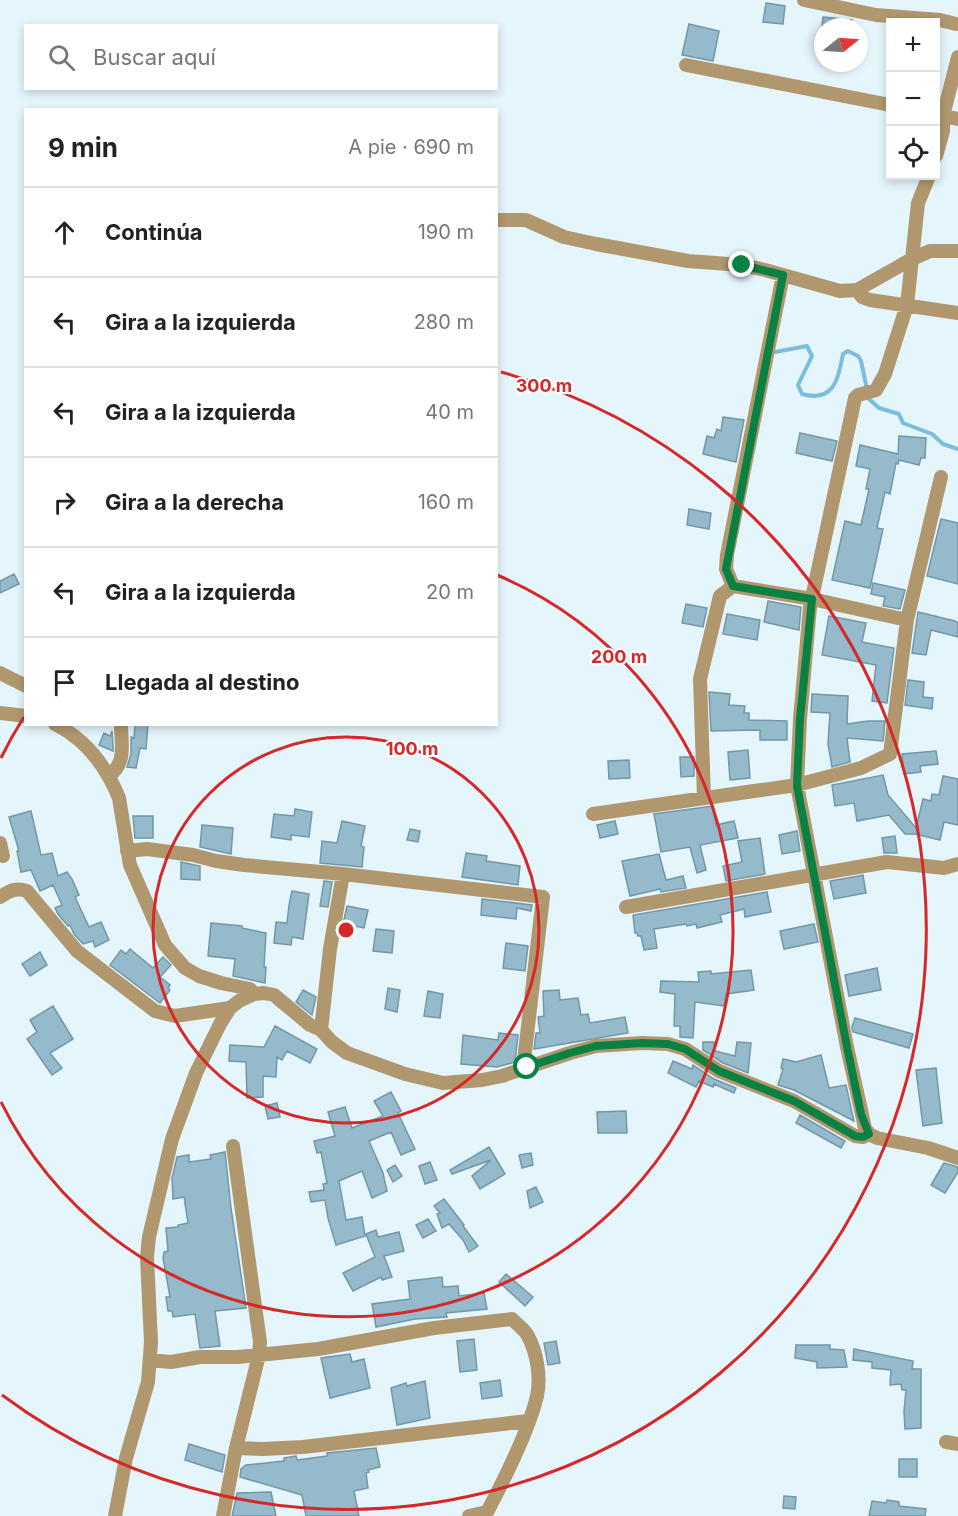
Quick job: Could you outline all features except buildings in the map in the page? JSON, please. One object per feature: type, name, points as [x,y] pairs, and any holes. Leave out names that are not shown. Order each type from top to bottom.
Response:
[{"type":"street","points":[[804,0],[876,15],[940,20],[957,24]]},
{"type":"street","points":[[940,112],[958,57]]},
{"type":"street","points":[[686,65],[886,104]]},
{"type":"street","points":[[940,115],[958,119]]},
{"type":"street","points":[[940,119],[943,131],[940,142]]},
{"type":"street","points":[[927,180],[918,203],[907,305],[885,374],[879,386],[855,398],[812,599],[800,719],[797,786],[863,1121],[869,1134],[877,1138],[928,1148],[958,1158]]},
{"type":"street","points":[[498,220],[526,220],[564,237],[688,261],[742,265],[840,291],[857,290],[930,251],[958,251]]},
{"type":"street","points":[[733,586],[726,569],[727,555],[783,275]]},
{"type":"street","points":[[857,290],[862,297],[870,300],[958,313]]},
{"type":"street","points":[[593,814],[797,786],[861,768],[890,754],[907,620],[941,477]]},
{"type":"street","points":[[704,798],[700,679],[720,596],[733,586],[812,599],[907,620]]},
{"type":"street","points":[[0,674],[24,685]]},
{"type":"street","points":[[0,713],[24,716]]},
{"type":"street","points":[[58,726],[84,743],[109,776],[119,798],[127,851],[136,882],[165,945],[185,968],[199,976],[250,989],[254,994]]},
{"type":"street","points":[[109,776],[117,770],[121,762],[121,726]]},
{"type":"street","points":[[127,851],[147,849],[244,865],[543,897],[523,1069]]},
{"type":"street","points":[[626,907],[886,862],[944,868],[958,864]]},
{"type":"street","points":[[321,1030],[330,948],[343,874]]},
{"type":"street","points":[[0,897],[20,888],[27,891],[77,951],[155,1011],[175,1016],[230,1008],[254,994],[274,995],[310,1025],[321,1030],[347,1053],[405,1074],[443,1083],[482,1080],[596,1046],[668,1044],[685,1049],[719,1071],[794,1101],[855,1136],[863,1137],[869,1134]]},
{"type":"street","points":[[115,1516],[126,1458],[148,1382],[150,1360],[147,1257],[149,1237],[172,1139],[205,1053],[230,1008]]},
{"type":"street","points":[[223,1516],[236,1448],[259,1355],[258,1322],[233,1146]]},
{"type":"street","points":[[150,1360],[171,1362],[200,1357],[259,1355],[318,1349],[434,1328],[512,1319],[527,1334],[534,1351],[538,1372],[537,1395],[519,1444],[486,1514],[469,1516]]},
{"type":"street","points":[[236,1448],[303,1447],[528,1421]]},
{"type":"waterway","points":[[775,352],[807,346],[812,356],[798,385],[802,394],[813,396],[828,392],[833,387],[843,354],[848,351],[858,356],[869,399],[879,408],[899,414],[903,423],[932,434],[943,444],[958,449]]},
{"type":"route","points":[[527,1067],[596,1046],[668,1044],[685,1049],[719,1071],[794,1101],[855,1136],[863,1137],[869,1134],[861,1114],[847,1047],[797,786],[800,719],[812,599],[733,586],[726,569],[783,275],[742,265]]}]
